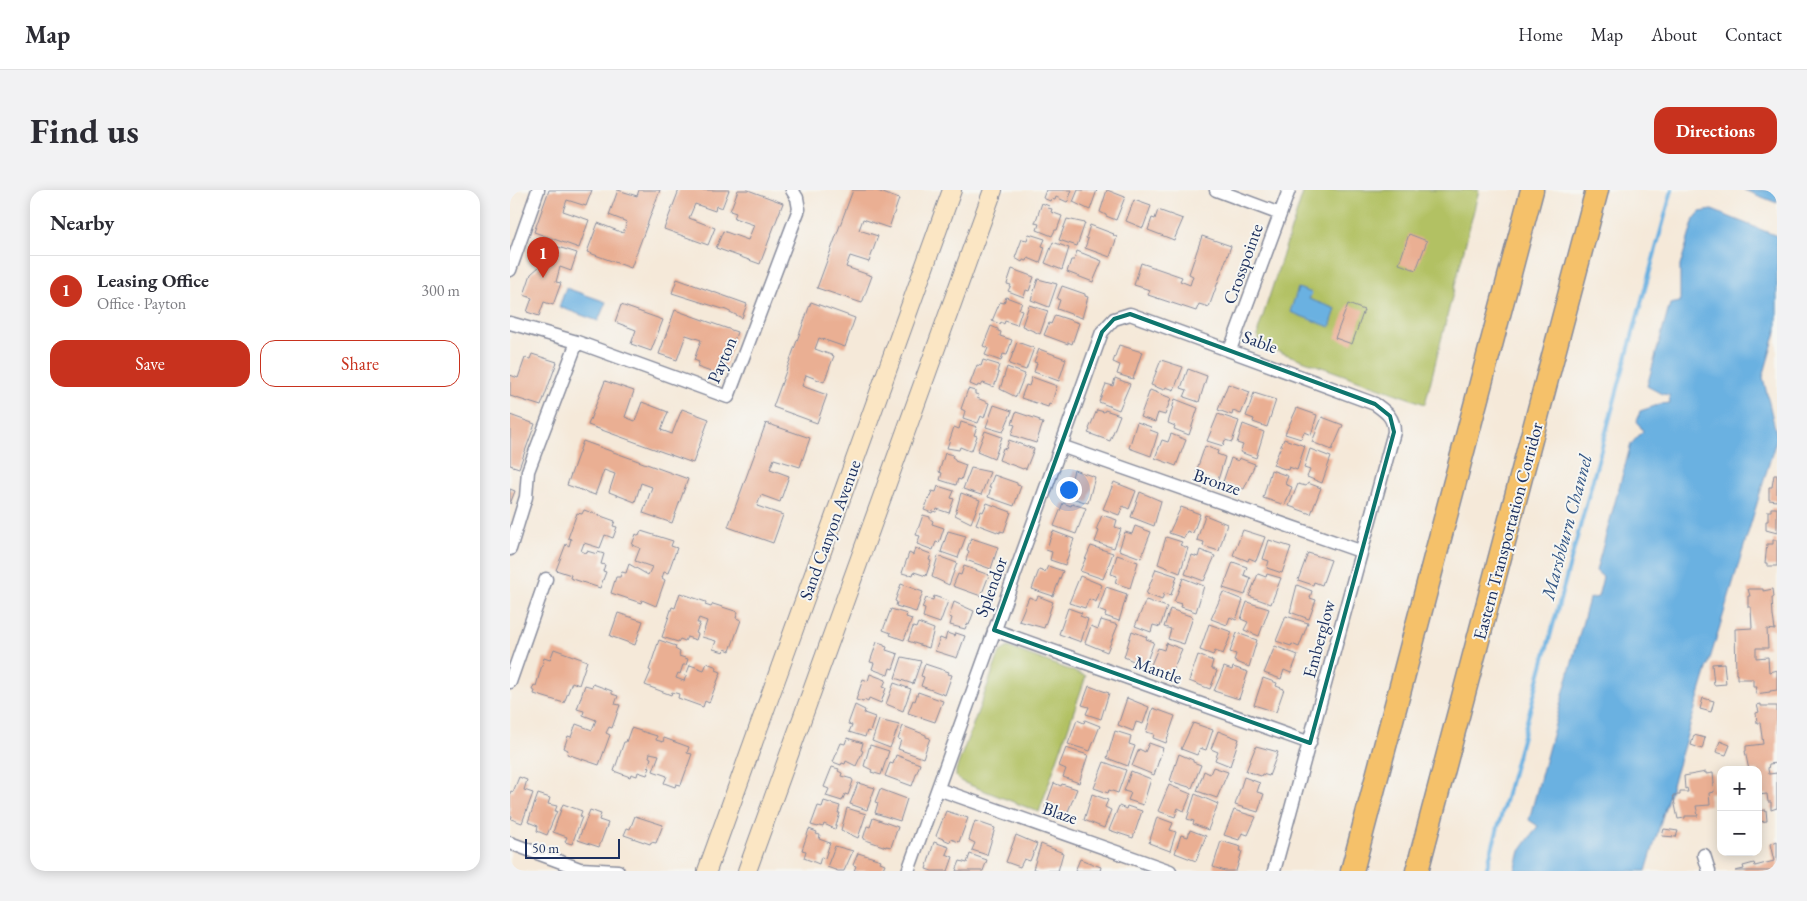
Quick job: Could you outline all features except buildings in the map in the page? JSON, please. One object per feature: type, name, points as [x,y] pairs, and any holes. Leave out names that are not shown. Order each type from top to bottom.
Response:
[{"type":"highway","points":[[1352,871],[1532,190]]},
{"type":"highway","name":"Eastern Transportation Corridor","points":[[1417,871],[1597,190]]},
{"type":"main road","name":"Sand Canyon Avenue","points":[[707,871],[952,190]]},
{"type":"main road","points":[[747,871],[993,190]]},
{"type":"street","points":[[510,270],[538,190]]},
{"type":"street","name":"Payton","points":[[510,323],[577,342],[728,397],[799,209],[797,198],[792,190]]},
{"type":"street","points":[[1216,190],[1280,214]]},
{"type":"street","name":"Crosspointe","points":[[1230,350],[1287,190]]},
{"type":"street","name":"Sable","points":[[1114,319],[1130,314],[1375,404],[1390,416]]},
{"type":"street","name":"Splendor","points":[[908,871],[1102,332],[1114,319]]},
{"type":"street","points":[[510,550],[526,497],[528,471],[577,342]]},
{"type":"street","name":"Emberglow","points":[[1274,871],[1394,432],[1394,424],[1390,416]]},
{"type":"street","name":"Bronze","points":[[1061,446],[1360,551]]},
{"type":"street","points":[[510,682],[546,579]]},
{"type":"street","name":"Mantle","points":[[994,630],[1310,743]]},
{"type":"street","name":"Blaze","points":[[938,789],[1170,871]]},
{"type":"street","points":[[510,843],[580,869],[618,871]]},
{"type":"street","points":[[1704,855],[1709,871]]},
{"type":"highlighted area","points":[[1130,314],[1375,404],[1390,416],[1394,432],[1310,743],[994,630],[1102,332],[1114,319]]},
{"type":"green space","points":[[1304,190],[1479,190],[1425,404],[1263,346],[1258,342],[1258,331]]},
{"type":"green space","points":[[1008,647],[1086,676],[1039,812],[962,782],[956,777],[956,770],[1000,652]]},
{"type":"water","points":[[1744,190],[1777,190],[1777,203]]},
{"type":"water","points":[[1712,210],[1777,236],[1777,328],[1763,377],[1777,437],[1646,871],[1515,871],[1520,851],[1538,826],[1529,820],[1589,599],[1598,597],[1603,577],[1596,571],[1631,444],[1643,431],[1637,421],[1640,411],[1670,403],[1669,395],[1662,394],[1647,386],[1670,304],[1680,302],[1680,266],[1694,219],[1700,212]]},
{"type":"water","points":[[566,288],[606,302],[598,321],[559,307]]},
{"type":"water","points":[[1298,288],[1312,293],[1309,299],[1336,309],[1330,327],[1290,312]]},
{"type":"waterway","name":"Marshburn Channel","points":[[1486,871],[1672,190]]},
{"type":"place","name":"Leasing Office","points":[[543,278]]}]
